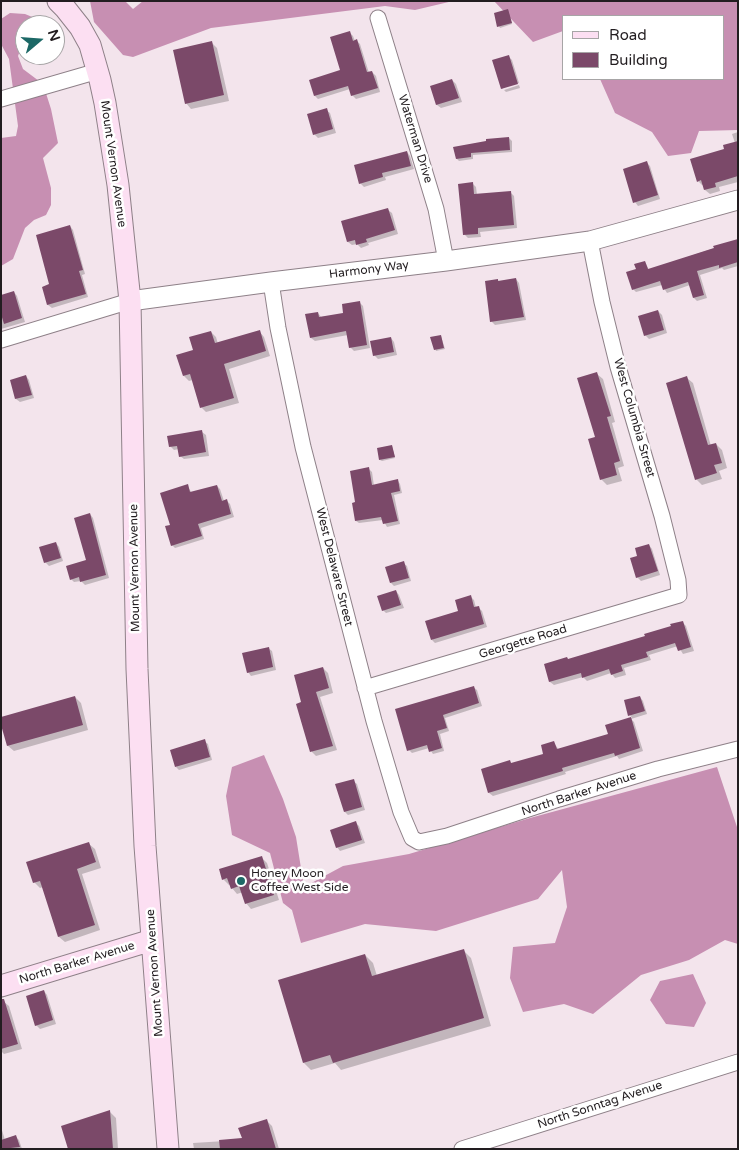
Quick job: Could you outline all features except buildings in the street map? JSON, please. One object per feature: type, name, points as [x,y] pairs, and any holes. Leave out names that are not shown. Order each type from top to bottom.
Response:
[{"type":"main road","name":"Mount Vernon Avenue","points":[[58,1],[75,21],[90,45],[98,71],[118,185],[130,301],[137,670],[145,846],[168,1149]]},
{"type":"main road","name":"North Barker Avenue","points":[[1,986],[152,940]]},
{"type":"street","name":"Waterman Drive","points":[[378,18],[436,209],[446,261]]},
{"type":"street","points":[[1,99],[98,71]]},
{"type":"street","name":"Harmony Way","points":[[1,340],[130,301],[590,241],[738,200]]},
{"type":"street","name":"West Columbia Street","points":[[590,241],[618,368],[662,516],[678,580],[679,594]]},
{"type":"street","name":"West Delaware Street","points":[[271,282],[278,328],[303,447],[365,688],[409,833],[412,838],[422,842]]},
{"type":"street","name":"Georgette Road","points":[[365,688],[658,602],[679,594]]},
{"type":"street","name":"North Barker Avenue","points":[[422,842],[456,834],[559,799],[658,769],[738,748]]},
{"type":"street","name":"North Sonntag Avenue","points":[[462,1149],[738,1062]]},
{"type":"shaded area","points":[[90,1],[125,1],[133,9],[143,1],[453,1],[415,10],[385,6],[211,28],[133,57],[123,55],[94,22]]},
{"type":"shaded area","points":[[494,1],[738,1],[738,130],[699,131],[691,153],[668,156],[652,132],[615,113],[600,80],[724,80],[724,15],[562,15],[562,31],[533,42]]},
{"type":"shaded area","points":[[10,13],[27,15],[15,15],[15,65],[21,65],[23,69],[43,84],[51,109],[58,143],[43,158],[51,188],[51,205],[46,215],[34,220],[25,228],[13,259],[1,266],[1,138],[16,136],[18,126],[9,59],[1,44],[1,19]]},
{"type":"shaded area","points":[[264,755],[283,799],[296,837],[304,887],[343,866],[409,854],[530,818],[717,767],[738,830],[738,944],[725,940],[689,960],[641,975],[593,1014],[564,1004],[523,1012],[510,978],[513,947],[555,943],[567,907],[562,870],[538,899],[436,931],[365,924],[301,943],[292,910],[283,903],[270,853],[232,835],[226,796],[232,767]]},
{"type":"shaded area","points":[[693,974],[706,1003],[694,1027],[666,1024],[650,1000],[660,981]]},
{"type":"place","name":"Honey Moon Coffee West Side","points":[[241,881]]}]
